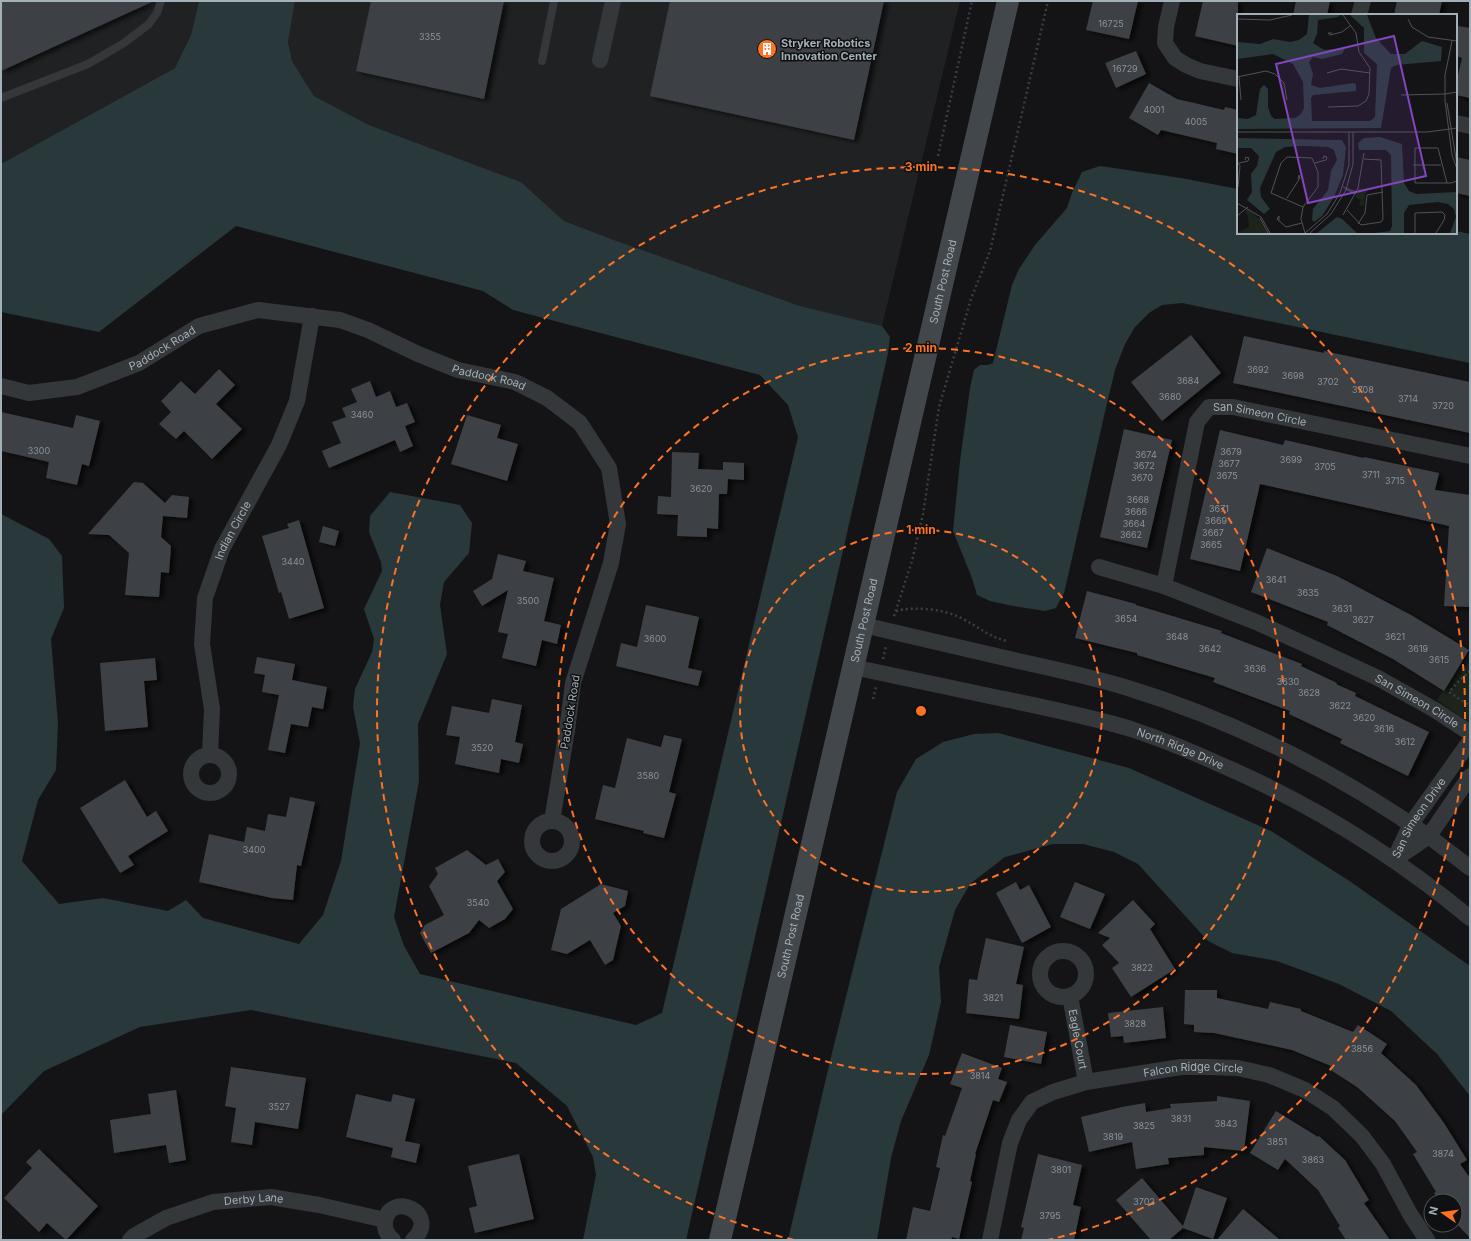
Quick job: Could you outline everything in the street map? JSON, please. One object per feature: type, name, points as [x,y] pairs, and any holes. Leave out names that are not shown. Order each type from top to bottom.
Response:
[{"type":"street","points":[[600,60],[613,1]]},
{"type":"street","name":"South Post Road","points":[[720,1240],[1008,1]]},
{"type":"street","points":[[1172,1],[1166,27],[1165,43],[1175,58],[1200,71],[1237,79]]},
{"type":"street","points":[[1359,14],[1362,1]]},
{"type":"street","points":[[1457,123],[1470,126]]},
{"type":"street","name":"Paddock Road","points":[[1,386],[29,393],[77,388],[139,363],[200,326],[258,310],[340,320],[368,330],[418,354],[458,370],[515,382],[547,398],[580,423],[609,468],[618,524],[611,563],[573,683],[552,821]]},
{"type":"street","name":"Indian Circle","points":[[210,754],[212,709],[202,644],[205,598],[222,548],[279,445],[297,401],[312,316]]},
{"type":"street","name":"San Simeon Circle","points":[[1164,586],[1197,422],[1209,407],[1233,407],[1470,456]]},
{"type":"street","name":"San Simeon Circle","points":[[1099,567],[1164,586],[1263,625],[1378,678],[1435,710],[1470,733]]},
{"type":"street","points":[[863,625],[1082,675],[1128,688],[1182,706],[1284,750],[1339,780],[1429,836],[1470,868]]},
{"type":"street","name":"North Ridge Drive","points":[[853,668],[1081,715],[1132,730],[1187,749],[1285,795],[1334,822],[1394,860],[1470,918]]},
{"type":"street","name":"San Simeon Drive","points":[[1394,860],[1411,824],[1470,741]]},
{"type":"street","name":"San Simeon Drive","points":[[1394,860],[1429,836],[1470,776]]},
{"type":"street","name":"Eagle Court","points":[[1070,996],[1086,1082]]},
{"type":"street","name":"Falcon Ridge Circle","points":[[990,1240],[1010,1144],[1019,1120],[1032,1102],[1053,1092],[1086,1082],[1182,1067],[1238,1068],[1269,1075],[1305,1090],[1333,1108],[1362,1136],[1383,1164],[1410,1214],[1427,1240]]},
{"type":"street","name":"Derby Lane","points":[[130,1240],[134,1236],[166,1218],[213,1202],[271,1197],[319,1205],[385,1220]]},
{"type":"street","points":[[393,1240],[387,1234],[385,1220],[388,1214],[400,1206],[408,1207],[414,1210],[419,1215],[422,1222],[418,1236],[413,1240]]},
{"type":"lane","points":[[1,98],[88,64],[124,43],[149,24],[157,13],[161,1]]},
{"type":"lane","points":[[542,61],[554,1]]},
{"type":"path","points":[[938,156],[972,1]]},
{"type":"path","points":[[873,699],[895,611],[912,561],[923,514],[939,407],[971,300],[990,251],[1005,192],[1048,1]]},
{"type":"path","points":[[1470,671],[1449,692],[1470,706]]},
{"type":"shaded area","points":[[1,1],[199,1],[191,35],[175,68],[1,164]]},
{"type":"shaded area","points":[[199,1],[295,1],[288,42],[292,61],[314,96],[369,125],[521,182],[564,221],[800,306],[882,326],[890,337],[888,353],[686,1240],[583,1240],[596,1175],[593,1157],[567,1106],[516,1063],[251,1010],[140,1027],[44,1071],[1,1115],[1,514],[49,539],[62,556],[64,608],[51,639],[58,723],[56,770],[38,800],[22,861],[59,904],[103,898],[168,911],[186,900],[203,918],[299,944],[323,915],[341,861],[360,743],[353,707],[355,689],[372,652],[374,639],[364,609],[382,571],[381,562],[369,532],[370,516],[390,492],[460,505],[472,523],[469,553],[444,582],[440,605],[447,654],[418,724],[419,781],[394,917],[404,946],[420,974],[636,1025],[662,1013],[798,437],[788,405],[760,375],[513,310],[483,291],[236,226],[99,332],[1,312],[1,164],[175,68],[191,35]]},
{"type":"shaded area","points":[[295,1],[960,1],[882,326],[800,306],[564,221],[521,182],[369,125],[314,96],[292,61],[288,41]]},
{"type":"shaded area","points":[[1100,166],[1181,178],[1237,189],[1237,234],[1457,234],[1457,231],[1470,234],[1470,363],[1182,303],[1162,305],[1149,313],[1135,327],[1125,344],[1115,370],[1064,593],[1056,608],[1045,611],[990,601],[977,595],[972,578],[953,531],[960,461],[970,388],[974,370],[980,365],[988,365],[993,363],[1012,285],[1019,269],[1035,245],[1067,208],[1082,172]]},
{"type":"shaded area","points":[[1470,652],[1470,723],[1437,700]]},
{"type":"shaded area","points":[[998,733],[1129,768],[1271,831],[1351,882],[1470,966],[1470,1096],[1437,1054],[1391,1011],[1339,984],[1277,961],[1232,953],[1208,941],[1138,864],[1114,852],[1083,844],[1053,844],[1005,857],[970,884],[955,910],[939,967],[941,1002],[929,1055],[901,1121],[891,1158],[877,1240],[788,1240],[832,1053],[897,792],[916,759],[943,742],[974,734]]},
{"type":"building","points":[[1,1],[154,1],[1,71]]},
{"type":"building","points":[[371,1],[504,1],[484,99],[356,71]]},
{"type":"building","name":"Stryker Robotics Innovation Center","points":[[670,1],[884,1],[854,140],[650,96]]},
{"type":"building","points":[[1093,1],[1138,1],[1129,39],[1086,30]]},
{"type":"building","points":[[1203,1],[1238,1],[1237,46],[1195,36]]},
{"type":"building","points":[[1296,1],[1330,1],[1327,14],[1293,14]]},
{"type":"building","points":[[1397,1],[1442,1],[1439,14],[1394,14]]},
{"type":"building","points":[[1458,26],[1470,28],[1470,98],[1457,95],[1457,80],[1462,58],[1457,56]]},
{"type":"building","points":[[1136,51],[1146,74],[1116,88],[1105,63]]},
{"type":"building","points":[[1149,83],[1177,99],[1224,110],[1225,107],[1237,110],[1237,154],[1216,149],[1217,143],[1161,130],[1158,135],[1129,118]]},
{"type":"building","points":[[1457,157],[1470,160],[1470,196],[1457,193]]},
{"type":"building","points":[[1191,335],[1221,373],[1162,421],[1131,382]]},
{"type":"building","points":[[1244,336],[1324,353],[1324,351],[1470,382],[1470,433],[1233,383]]},
{"type":"building","points":[[219,369],[235,385],[216,404],[242,429],[212,459],[184,431],[176,439],[159,424],[171,412],[161,401],[181,381],[195,394]]},
{"type":"building","points":[[370,381],[376,397],[390,391],[396,407],[407,403],[415,422],[405,426],[413,446],[400,452],[395,440],[329,468],[322,451],[341,443],[332,422],[346,417],[342,408],[357,402],[351,389]]},
{"type":"building","points":[[1,412],[73,428],[76,415],[100,421],[89,466],[82,464],[77,485],[46,478],[49,462],[1,451]]},
{"type":"building","points":[[467,415],[501,425],[497,438],[518,444],[507,481],[451,464]]},
{"type":"building","points":[[1124,429],[1172,440],[1147,548],[1100,537]]},
{"type":"building","points":[[1220,430],[1283,445],[1285,440],[1439,473],[1435,490],[1470,495],[1470,607],[1444,606],[1449,526],[1260,484],[1240,571],[1190,559]]},
{"type":"building","points":[[672,452],[699,453],[698,469],[723,470],[723,462],[744,463],[744,480],[728,479],[727,494],[719,494],[718,529],[707,528],[707,537],[677,536],[678,515],[657,514],[658,496],[671,497]]},
{"type":"building","points":[[134,482],[143,483],[165,503],[172,495],[189,497],[187,518],[163,516],[161,537],[171,546],[169,573],[161,572],[159,597],[125,595],[129,553],[109,535],[88,534]]},
{"type":"building","points":[[299,520],[324,608],[289,619],[281,592],[279,593],[262,536],[289,528],[287,524]]},
{"type":"building","points":[[323,526],[339,531],[335,546],[319,542]]},
{"type":"building","points":[[1267,548],[1337,576],[1411,615],[1469,650],[1444,691],[1393,659],[1327,625],[1328,622],[1251,592]]},
{"type":"building","points":[[498,554],[526,561],[523,571],[554,578],[544,621],[561,625],[557,644],[542,640],[536,666],[502,658],[508,634],[498,632],[508,590],[482,606],[473,591],[492,579]]},
{"type":"building","points":[[1087,591],[1136,604],[1222,631],[1221,633],[1302,664],[1301,666],[1356,693],[1355,696],[1429,732],[1408,776],[1340,743],[1342,739],[1289,714],[1290,711],[1213,682],[1215,678],[1137,655],[1137,653],[1075,638]]},
{"type":"building","points":[[646,605],[699,617],[688,668],[702,671],[698,686],[616,666],[621,643],[637,647]]},
{"type":"building","points":[[257,657],[295,664],[292,680],[327,687],[323,709],[312,707],[308,727],[291,724],[285,753],[268,750],[279,695],[262,692],[265,675],[254,673]]},
{"type":"building","points":[[155,658],[157,680],[144,681],[148,727],[105,731],[100,663]]},
{"type":"building","points":[[492,699],[522,705],[515,742],[523,744],[519,763],[501,759],[499,773],[455,764],[460,737],[446,735],[452,706],[489,713]]},
{"type":"building","points":[[664,735],[682,739],[669,792],[676,794],[664,838],[643,833],[644,831],[595,819],[603,785],[615,788],[627,738],[661,747]]},
{"type":"building","points":[[125,780],[147,817],[156,811],[168,831],[128,856],[134,865],[120,873],[80,808]]},
{"type":"building","points":[[290,797],[315,802],[301,866],[297,865],[293,900],[272,898],[199,882],[209,834],[244,842],[247,827],[265,831],[268,814],[286,817]]},
{"type":"building","points":[[467,850],[486,865],[498,859],[505,872],[497,881],[513,909],[505,919],[489,928],[479,920],[469,933],[431,953],[420,933],[425,925],[444,915],[429,886],[438,874],[435,868]]},
{"type":"building","points":[[1016,882],[1020,890],[1029,885],[1051,927],[1022,943],[996,893]]},
{"type":"building","points":[[1075,882],[1105,894],[1090,929],[1060,917]]},
{"type":"building","points":[[601,884],[628,891],[625,906],[613,913],[621,926],[613,960],[605,965],[590,940],[567,954],[551,950],[561,909]]},
{"type":"building","points":[[1133,900],[1155,924],[1150,929],[1175,969],[1131,997],[1112,968],[1119,963],[1102,945],[1110,938],[1098,933]]},
{"type":"building","points":[[986,938],[1024,947],[1016,984],[1023,985],[1019,1019],[966,1013],[969,979],[977,980]]},
{"type":"building","points":[[1185,990],[1217,990],[1217,998],[1268,1009],[1270,1002],[1301,1009],[1301,1011],[1353,1032],[1358,1025],[1387,1044],[1381,1053],[1416,1085],[1444,1123],[1467,1160],[1460,1164],[1470,1178],[1470,1238],[1463,1231],[1463,1193],[1434,1193],[1436,1192],[1413,1154],[1417,1152],[1395,1121],[1357,1087],[1329,1069],[1331,1066],[1292,1050],[1214,1033],[1194,1032],[1194,1025],[1184,1024]]},
{"type":"building","points":[[1163,1007],[1166,1038],[1124,1043],[1123,1036],[1111,1037],[1108,1013]]},
{"type":"building","points":[[1010,1025],[1047,1032],[1041,1064],[1004,1057]]},
{"type":"building","points":[[962,1053],[1002,1068],[998,1079],[1007,1082],[999,1102],[993,1100],[975,1154],[970,1181],[972,1182],[959,1239],[952,1237],[951,1240],[906,1240],[913,1207],[930,1211],[940,1168],[936,1167],[943,1135],[945,1136],[962,1088],[950,1084]]},
{"type":"building","points":[[231,1067],[306,1078],[298,1129],[255,1122],[252,1145],[231,1142],[236,1108],[225,1106]]},
{"type":"building","points":[[176,1090],[186,1160],[169,1163],[166,1145],[114,1153],[110,1120],[151,1114],[148,1094]]},
{"type":"building","points":[[356,1094],[391,1102],[393,1094],[415,1099],[405,1141],[420,1144],[416,1163],[391,1157],[393,1148],[346,1137]]},
{"type":"building","points":[[1217,1096],[1250,1101],[1244,1151],[1204,1147],[1204,1155],[1168,1158],[1169,1164],[1136,1169],[1132,1142],[1089,1152],[1081,1117],[1145,1103],[1146,1112],[1171,1108],[1170,1104],[1217,1101]]},
{"type":"building","points":[[1276,1111],[1318,1137],[1319,1136],[1345,1160],[1369,1200],[1364,1203],[1390,1240],[1346,1240],[1338,1228],[1340,1226],[1318,1190],[1285,1159],[1278,1170],[1250,1153]]},
{"type":"building","points":[[39,1149],[98,1206],[66,1240],[47,1223],[39,1232],[4,1198],[32,1168],[26,1162]]},
{"type":"building","points":[[519,1154],[534,1219],[475,1233],[469,1208],[477,1206],[468,1166]]},
{"type":"building","points":[[1038,1154],[1082,1165],[1073,1205],[1081,1207],[1074,1240],[1021,1240],[1024,1228],[1021,1227]]},
{"type":"building","points":[[1142,1178],[1183,1226],[1196,1187],[1227,1198],[1213,1239],[1183,1228],[1169,1240],[1151,1240],[1116,1200]]},
{"type":"building","points":[[1243,1209],[1280,1240],[1217,1240]]},
{"type":"place","name":"Stryker Robotics Innovation Center","points":[[767,49]]}]
